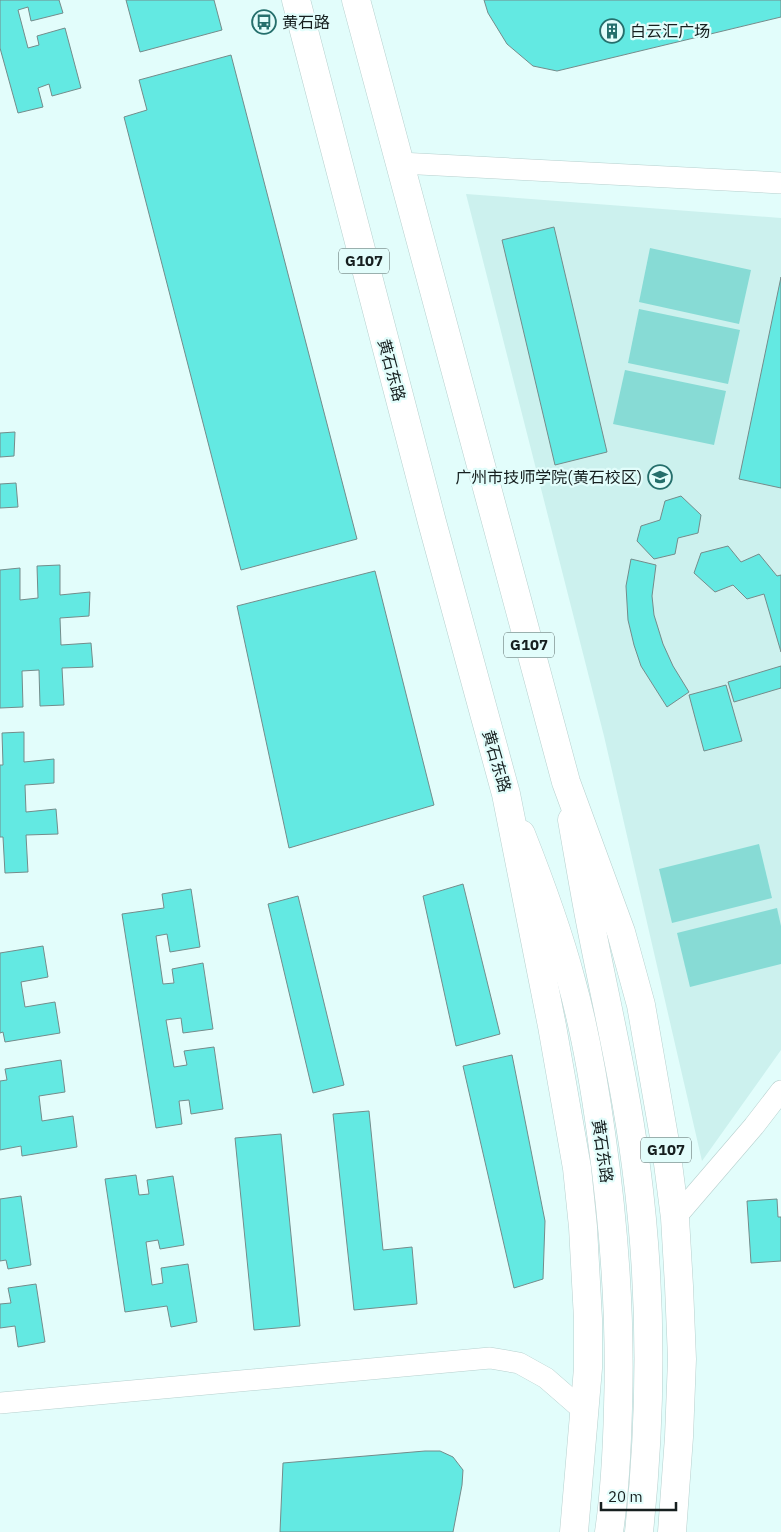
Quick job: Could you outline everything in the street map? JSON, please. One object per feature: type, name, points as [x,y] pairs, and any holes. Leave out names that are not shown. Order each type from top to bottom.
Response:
[{"type":"main road","name":"黄石东路","points":[[296,0],[427,504],[506,794],[555,926],[572,981],[584,1033],[606,1164],[614,1230],[617,1284],[620,1359],[617,1442],[609,1532]]},
{"type":"main road","name":"黄石东路","points":[[356,0],[566,782],[592,934],[616,1049],[636,1165],[646,1280],[647,1398],[639,1532]]},
{"type":"main road","name":"G107","points":[[566,782],[621,932],[642,1005],[665,1139],[675,1218],[682,1359],[679,1437],[672,1532]]},
{"type":"main road","name":"G107","points":[[506,794],[552,1026],[577,1168],[588,1319],[588,1368],[586,1412],[574,1532]]},
{"type":"street","points":[[400,163],[781,183]]},
{"type":"street","points":[[675,1218],[754,1126],[781,1091]]},
{"type":"street","points":[[0,1403],[490,1358],[518,1363],[546,1378],[586,1412]]},
{"type":"shaded area","name":"广州市技师学院(黄石校区)","points":[[466,194],[781,218],[781,1050],[702,1161],[604,736]]},
{"type":"shaded area","points":[[650,248],[751,270],[739,324],[639,302]]},
{"type":"shaded area","points":[[639,309],[740,330],[728,384],[628,363]]},
{"type":"shaded area","points":[[625,370],[726,391],[714,445],[613,424]]},
{"type":"shaded area","points":[[759,844],[772,898],[672,923],[659,869]]},
{"type":"shaded area","points":[[777,908],[781,926],[781,964],[690,987],[677,933]]},
{"type":"building","points":[[0,0],[59,0],[63,13],[31,21],[28,7],[18,10],[28,48],[39,45],[37,36],[65,28],[81,88],[52,96],[49,84],[38,88],[43,107],[18,113],[0,48]]},
{"type":"building","points":[[126,0],[214,0],[222,30],[140,52]]},
{"type":"building","name":"白云汇广场","points":[[484,0],[781,0],[781,17],[557,71],[533,66],[507,44],[488,13]]},
{"type":"building","points":[[231,55],[357,539],[241,570],[124,117],[147,110],[139,80]]},
{"type":"building","points":[[554,227],[607,452],[555,465],[502,240]]},
{"type":"building","points":[[781,277],[781,488],[739,479]]},
{"type":"building","points":[[15,432],[14,456],[0,457],[0,433]]},
{"type":"building","points":[[16,483],[18,507],[0,508],[0,484]]},
{"type":"building","points":[[681,496],[701,515],[698,533],[678,538],[675,554],[654,559],[637,541],[641,526],[660,520],[665,501]]},
{"type":"building","points":[[728,546],[741,562],[759,554],[777,576],[781,575],[781,652],[764,594],[747,599],[733,585],[715,592],[694,573],[701,553]]},
{"type":"building","points":[[631,559],[656,565],[652,596],[654,615],[663,644],[673,666],[689,692],[667,707],[641,666],[634,645],[628,620],[626,586]]},
{"type":"building","points":[[60,565],[60,595],[90,592],[89,616],[60,618],[61,645],[91,643],[93,667],[62,668],[64,705],[40,706],[39,670],[22,671],[23,707],[0,708],[0,570],[20,568],[20,600],[38,598],[37,566]]},
{"type":"building","points":[[375,571],[434,805],[289,848],[237,606]]},
{"type":"building","points":[[781,666],[781,688],[734,702],[728,682]]},
{"type":"building","points":[[726,685],[742,741],[704,751],[689,695]]},
{"type":"building","points":[[24,732],[24,762],[54,759],[54,783],[25,785],[26,812],[56,809],[58,834],[26,835],[28,872],[5,873],[3,837],[0,837],[0,765],[3,765],[2,733]]},
{"type":"building","points":[[463,884],[500,1034],[456,1046],[423,896]]},
{"type":"building","points":[[191,889],[200,947],[170,952],[167,934],[156,936],[163,984],[174,983],[172,969],[203,963],[213,1029],[183,1033],[181,1018],[166,1020],[174,1067],[187,1065],[184,1051],[214,1047],[223,1109],[191,1114],[189,1100],[179,1101],[182,1124],[156,1128],[122,914],[164,908],[162,894]]},
{"type":"building","points":[[298,896],[344,1085],[313,1093],[268,904]]},
{"type":"building","points":[[43,946],[48,977],[21,982],[25,1007],[55,1002],[60,1033],[5,1042],[3,1032],[0,1033],[0,953]]},
{"type":"building","points":[[512,1055],[545,1221],[543,1279],[514,1288],[463,1066]]},
{"type":"building","points":[[61,1060],[65,1092],[39,1096],[42,1121],[73,1116],[77,1147],[22,1156],[21,1146],[0,1150],[0,1081],[7,1080],[5,1069]]},
{"type":"building","points":[[369,1111],[383,1250],[412,1247],[417,1304],[354,1310],[333,1114]]},
{"type":"building","points":[[281,1134],[300,1326],[254,1330],[235,1138]]},
{"type":"building","points":[[136,1175],[139,1195],[149,1194],[147,1180],[173,1176],[184,1245],[160,1249],[158,1240],[146,1242],[152,1285],[163,1283],[161,1268],[188,1264],[197,1322],[171,1327],[167,1306],[125,1312],[105,1179]]},
{"type":"building","points":[[21,1196],[31,1265],[8,1269],[6,1260],[0,1261],[0,1199]]},
{"type":"building","points":[[777,1199],[778,1217],[781,1217],[781,1261],[751,1263],[747,1201]]},
{"type":"building","points":[[36,1284],[45,1342],[18,1347],[15,1326],[0,1328],[0,1304],[11,1303],[8,1288]]},
{"type":"building","points":[[440,1451],[453,1457],[463,1470],[453,1532],[280,1532],[283,1463]]},
{"type":"place","name":"黄石路","points":[[264,22]]},
{"type":"place","name":"白云汇广场","points":[[612,31]]},
{"type":"place","name":"广州市技师学院(黄石校区)","points":[[660,477]]}]
